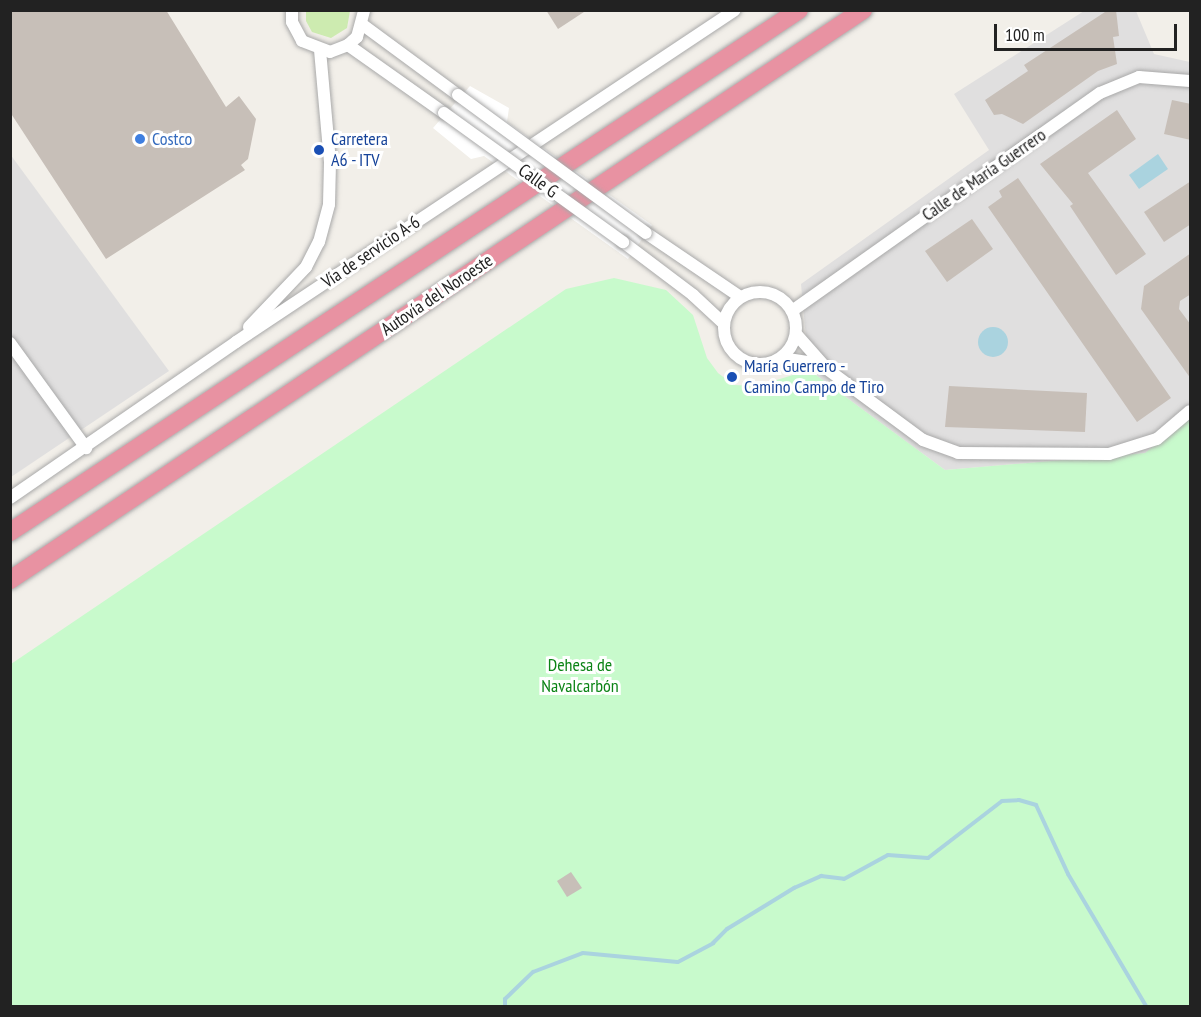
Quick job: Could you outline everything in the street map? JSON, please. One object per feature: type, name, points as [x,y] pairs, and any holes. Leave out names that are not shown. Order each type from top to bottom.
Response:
[{"type":"highway","name":"Autovía del Noroeste","points":[[10,532],[799,10]]},
{"type":"highway","name":"Autovía del Noroeste","points":[[10,580],[863,10]]},
{"type":"highway","points":[[525,237],[546,230],[876,10]]},
{"type":"street","points":[[292,10],[296,32],[302,41],[320,51],[348,45],[363,25],[364,10]]},
{"type":"street","name":"Vía de servicio A-6","points":[[10,498],[86,448],[237,342],[735,10]]},
{"type":"street","name":"Calle G","points":[[363,25],[646,233],[740,297]]},
{"type":"street","name":"Calle G","points":[[348,45],[634,250],[723,323]]},
{"type":"street","points":[[237,342],[284,295],[306,267],[319,242],[329,204],[330,162],[320,51]]},
{"type":"street","name":"Calle de María Guerrero","points":[[792,311],[1100,93],[1139,77],[1191,81]]},
{"type":"street","points":[[821,364],[782,358],[763,364],[744,361],[728,345],[723,323],[729,308],[740,297],[752,292],[770,293],[792,311],[796,334],[821,364],[923,440],[966,454],[1109,454],[1157,439],[1191,411]]},
{"type":"street","points":[[782,358],[796,334]]},
{"type":"street","points":[[10,343],[86,448]]},
{"type":"shaded area","points":[[1084,11],[1136,11],[1154,54],[1190,62],[1190,417],[1146,453],[945,470],[809,370],[801,284],[989,150],[954,94]]},
{"type":"shaded area","points":[[10,154],[169,371],[11,477],[10,477]]},
{"type":"green space","points":[[306,11],[350,11],[347,28],[331,38],[312,32],[306,21]]},
{"type":"green space","name":"Dehesa de Navalcarbón","points":[[614,278],[666,290],[693,315],[707,358],[718,373],[734,385],[757,386],[809,370],[945,470],[1145,453],[1190,417],[1190,1006],[11,1006],[11,664],[566,289]]},
{"type":"water","points":[[1158,154],[1168,169],[1139,189],[1129,175]]},
{"type":"water","points":[[993,327],[1004,331],[1008,342],[1004,353],[993,357],[982,353],[978,342],[982,331]]},
{"type":"pier","points":[[470,86],[509,108],[507,122],[652,225],[628,259],[484,156],[471,159],[433,128]]},
{"type":"building","name":"Costco","points":[[10,10],[166,10],[226,107],[239,96],[256,119],[248,159],[241,165],[245,170],[106,259],[10,112]]},
{"type":"building","points":[[546,10],[587,10],[558,29]]},
{"type":"building","points":[[1116,10],[1119,36],[1113,37],[1117,64],[1098,71],[1023,124],[1002,114],[994,115],[985,100],[1028,71],[1024,65],[1105,12]]},
{"type":"building","points":[[1172,100],[1191,104],[1191,140],[1164,134]]},
{"type":"building","points":[[1117,110],[1136,139],[1088,173],[1146,254],[1116,275],[1070,206],[1073,204],[1040,164]]},
{"type":"building","points":[[1018,178],[1171,398],[1137,422],[988,207],[1002,197],[999,191]]},
{"type":"building","points":[[1191,181],[1191,224],[1164,242],[1144,212]]},
{"type":"building","points":[[972,219],[993,249],[947,282],[925,251]]},
{"type":"building","points":[[1191,253],[1191,294],[1180,301],[1179,309],[1191,325],[1191,379],[1141,309],[1144,286]]},
{"type":"building","points":[[949,386],[1087,393],[1085,432],[945,427]]},
{"type":"building","points":[[571,872],[582,888],[567,897],[557,881]]},
{"type":"waterway","points":[[505,1006],[505,999],[533,972],[583,953],[678,962],[713,943],[727,929],[794,888],[821,876],[844,879],[888,855],[928,858],[1002,801],[1019,800],[1036,805],[1068,874],[1146,1006]]},
{"type":"place","name":"Costco","points":[[140,139]]},
{"type":"place","name":"Carretera A6 - ITV","points":[[319,150]]},
{"type":"place","name":"María Guerrero - Camino Campo de Tiro","points":[[732,377]]}]
